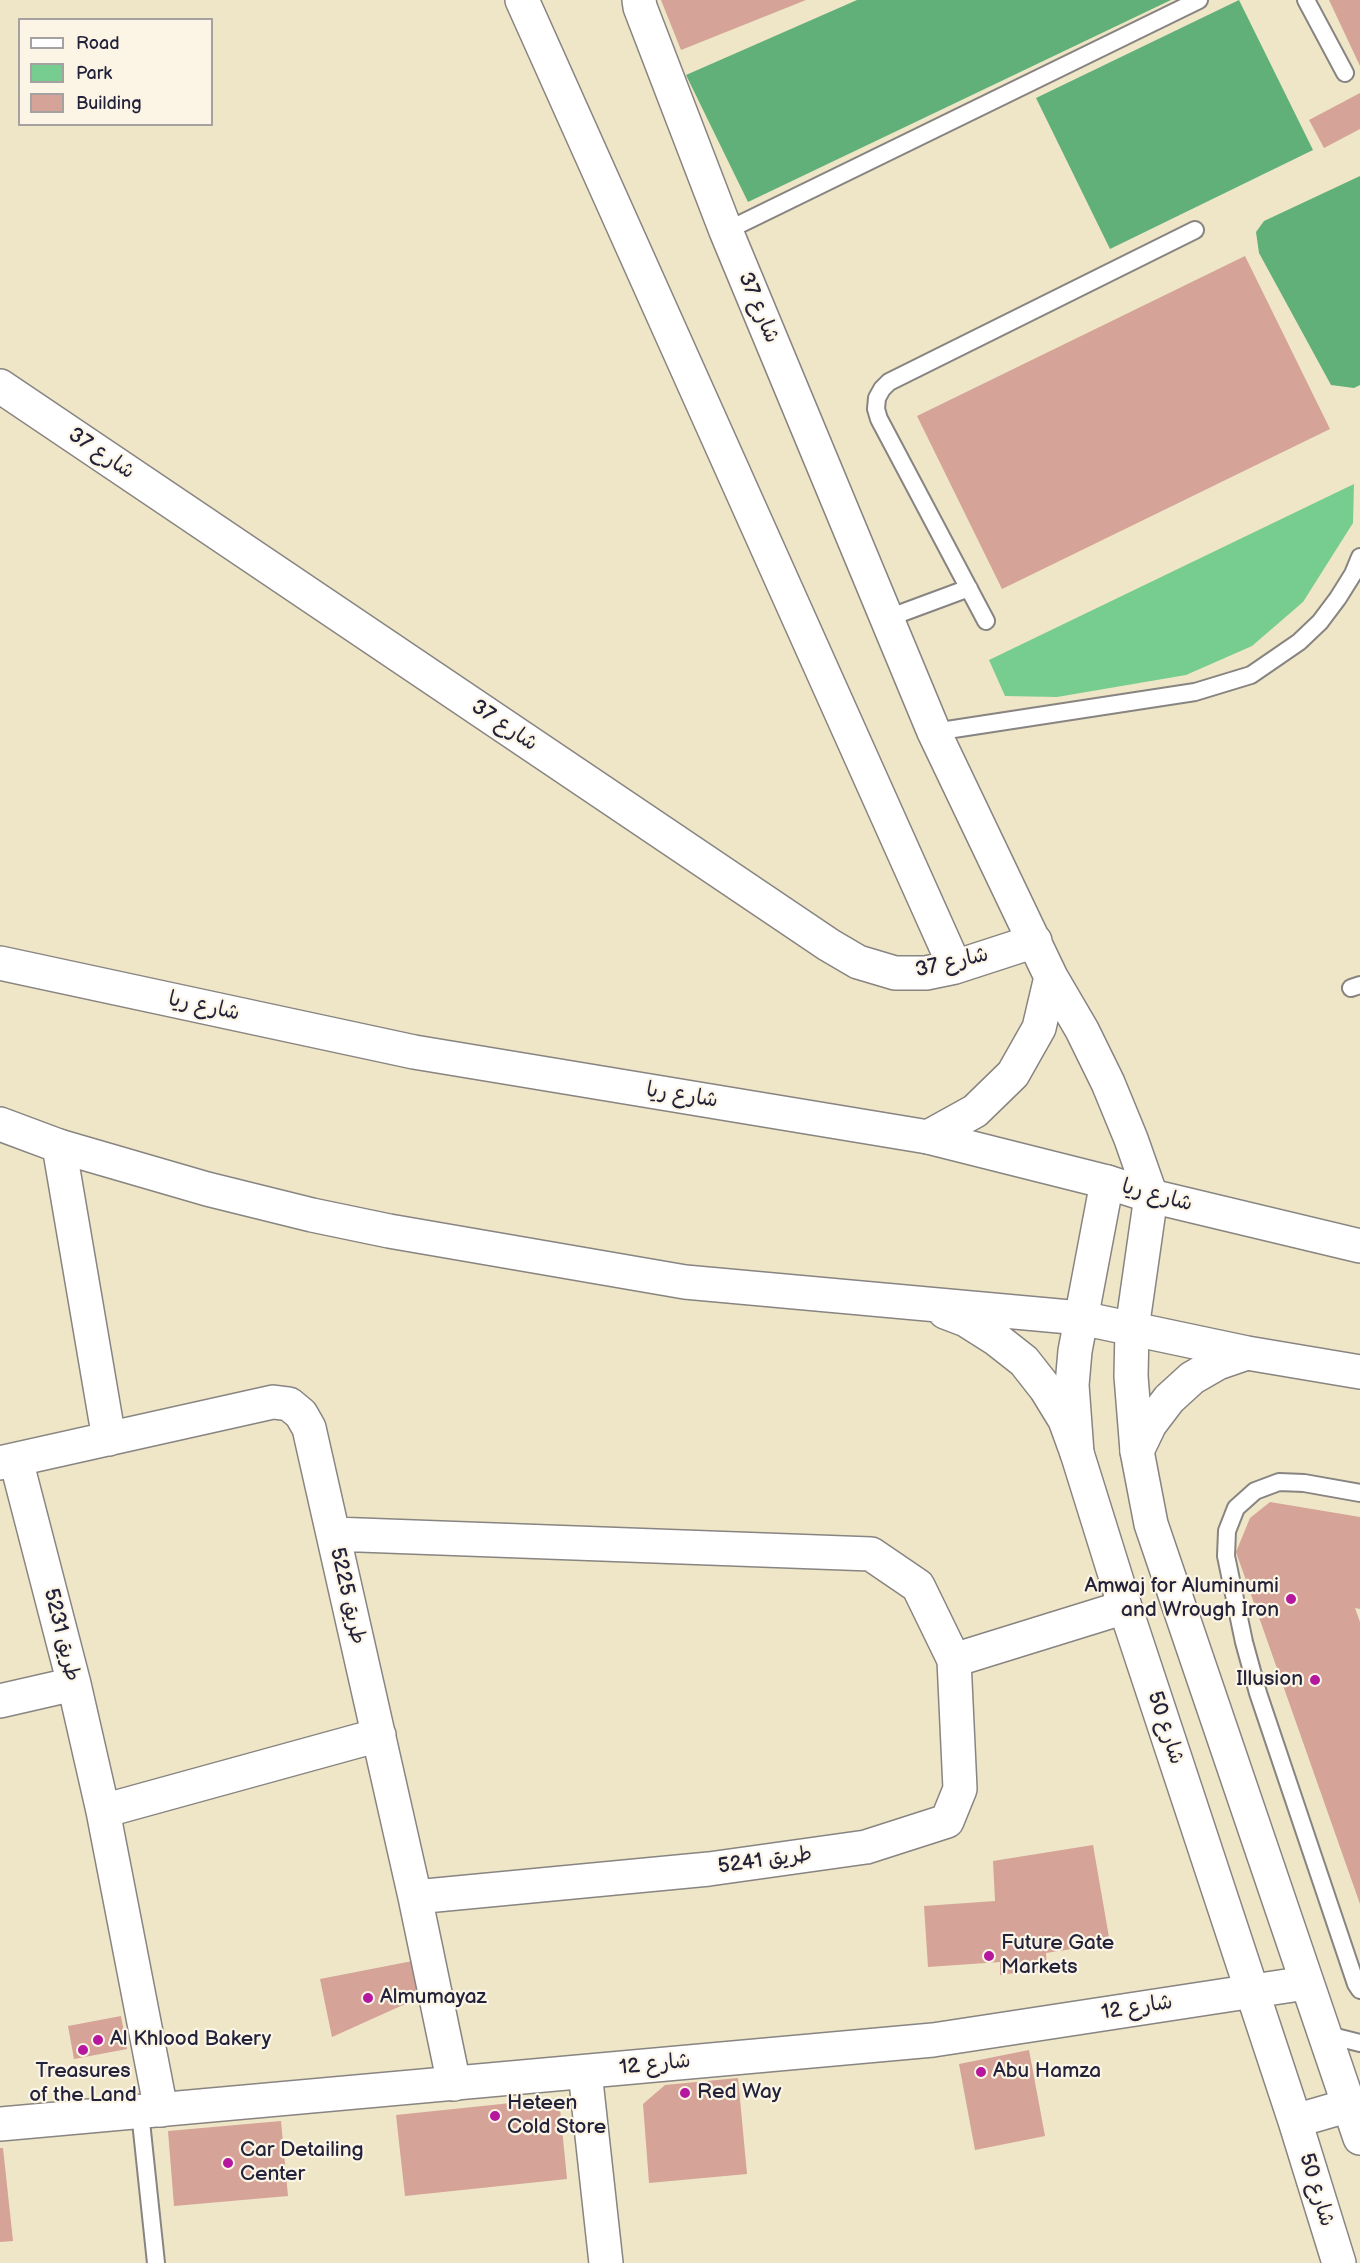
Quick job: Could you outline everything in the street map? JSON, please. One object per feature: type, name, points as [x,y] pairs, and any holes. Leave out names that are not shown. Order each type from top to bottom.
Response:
[{"type":"street","points":[[522,0],[955,967]]},
{"type":"street","name":"شارع 37","points":[[639,0],[726,231],[934,732],[1051,977],[1082,1030],[1108,1083],[1151,1196]]},
{"type":"street","name":"شارع 37","points":[[0,386],[829,945],[858,962],[896,974],[926,973],[955,967],[1035,941]]},
{"type":"street","name":"شارع ريا","points":[[0,963],[414,1052],[928,1137],[1107,1182],[1151,1196],[1360,1246]]},
{"type":"street","points":[[928,1137],[975,1111],[1013,1074],[1039,1028],[1051,977]]},
{"type":"street","points":[[2,1126],[59,1146],[207,1189],[389,1231],[685,1282],[1081,1318],[1247,1353],[1360,1372]]},
{"type":"street","points":[[59,1146],[109,1440]]},
{"type":"street","name":"شارع 50","points":[[1107,1182],[1075,1352],[1072,1385],[1077,1453],[1125,1607],[1295,2121],[1339,2263]]},
{"type":"street","points":[[1151,1196],[1132,1329],[1131,1376],[1137,1451],[1150,1524],[1324,2034],[1355,2104],[1360,2138]]},
{"type":"street","points":[[896,1301],[932,1308],[966,1320],[996,1339],[1024,1361],[1047,1389],[1065,1419],[1077,1453]]},
{"type":"street","points":[[1137,1451],[1150,1424],[1163,1407],[1192,1378],[1218,1363],[1247,1353]]},
{"type":"street","name":"طريق 5225","points":[[8,1462],[273,1402],[289,1404],[301,1414],[309,1428],[379,1735],[454,2084]]},
{"type":"street","name":"طريق 5231","points":[[8,1462],[74,1684],[103,1811],[150,2111]]},
{"type":"street","name":"طريق 5241","points":[[333,1534],[870,1554],[918,1586],[954,1660],[960,1789],[947,1821],[866,1847],[709,1869],[415,1898]]},
{"type":"street","points":[[954,1660],[1125,1607]]},
{"type":"street","points":[[0,1701],[74,1684]]},
{"type":"street","points":[[103,1811],[379,1735]]},
{"type":"street","name":"شارع 12","points":[[0,2124],[933,2040],[1306,1983]]},
{"type":"street","points":[[585,2072],[606,2263]]},
{"type":"street","points":[[1295,2121],[1355,2104]]},
{"type":"lane","points":[[726,231],[1199,0]]},
{"type":"lane","points":[[1306,0],[1345,73]]},
{"type":"lane","points":[[986,621],[879,419],[876,409],[877,398],[889,382],[1195,230]]},
{"type":"lane","points":[[934,732],[1195,692],[1251,675],[1299,642],[1320,621],[1338,598],[1360,556]]},
{"type":"lane","points":[[888,618],[969,588]]},
{"type":"lane","points":[[1360,1493],[1304,1483],[1279,1482],[1255,1491],[1236,1508],[1227,1531],[1226,1556],[1244,1642],[1258,1693],[1356,1984],[1360,1990]]},
{"type":"lane","points":[[1324,2034],[1360,2043]]},
{"type":"lane","points":[[150,2111],[156,2263]]},
{"type":"green space","points":[[857,0],[1171,0],[748,202],[686,75]]},
{"type":"green space","points":[[1239,0],[1313,150],[1110,249],[1036,98]]},
{"type":"green space","points":[[1360,176],[1360,385],[1354,388],[1331,385],[1259,253],[1256,232],[1264,221]]},
{"type":"green space","points":[[1354,484],[1353,523],[1303,602],[1252,646],[1186,675],[1057,697],[1005,696],[989,660]]},
{"type":"building","points":[[661,0],[806,0],[681,50]]},
{"type":"building","points":[[1329,0],[1360,0],[1360,66]]},
{"type":"building","points":[[1360,93],[1360,129],[1324,148],[1309,120]]},
{"type":"building","points":[[1245,256],[1330,429],[1002,589],[917,416]]},
{"type":"building","points":[[1270,1502],[1360,1517],[1360,1609],[1355,1608],[1360,1622],[1360,1904],[1236,1552],[1250,1518]]},
{"type":"building","points":[[1093,1845],[1110,1943],[1046,1953],[1047,1969],[1000,1975],[1000,1962],[928,1967],[924,1906],[995,1901],[993,1861]]},
{"type":"building","points":[[428,1958],[434,1991],[332,2037],[320,1979]]},
{"type":"building","points":[[121,2016],[127,2049],[74,2059],[68,2026]]},
{"type":"building","points":[[1029,2050],[1045,2136],[975,2150],[959,2064]]},
{"type":"building","points":[[738,2078],[747,2174],[649,2183],[643,2104],[665,2085]]},
{"type":"building","points":[[559,2098],[567,2179],[405,2196],[396,2115]]},
{"type":"building","name":"Car Detailing Center","points":[[281,2121],[288,2196],[174,2206],[168,2131]]},
{"type":"building","points":[[0,2148],[3,2148],[13,2241],[0,2242]]},
{"type":"place","name":"Amwaj for Aluminumi and Wrough Iron","points":[[1291,1599]]},
{"type":"place","name":"Illusion","points":[[1315,1680]]},
{"type":"place","name":"Future Gate Markets","points":[[989,1956]]},
{"type":"place","name":"Almumayaz","points":[[368,1998]]},
{"type":"place","name":"Al Khlood Bakery","points":[[98,2040]]},
{"type":"place","name":"Treasures of the Land","points":[[83,2050]]},
{"type":"place","name":"Abu Hamza","points":[[981,2072]]},
{"type":"place","name":"Red Way","points":[[685,2093]]},
{"type":"place","name":"Heteen Cold Store","points":[[495,2116]]},
{"type":"place","name":"Car Detailing Center","points":[[228,2163]]}]
